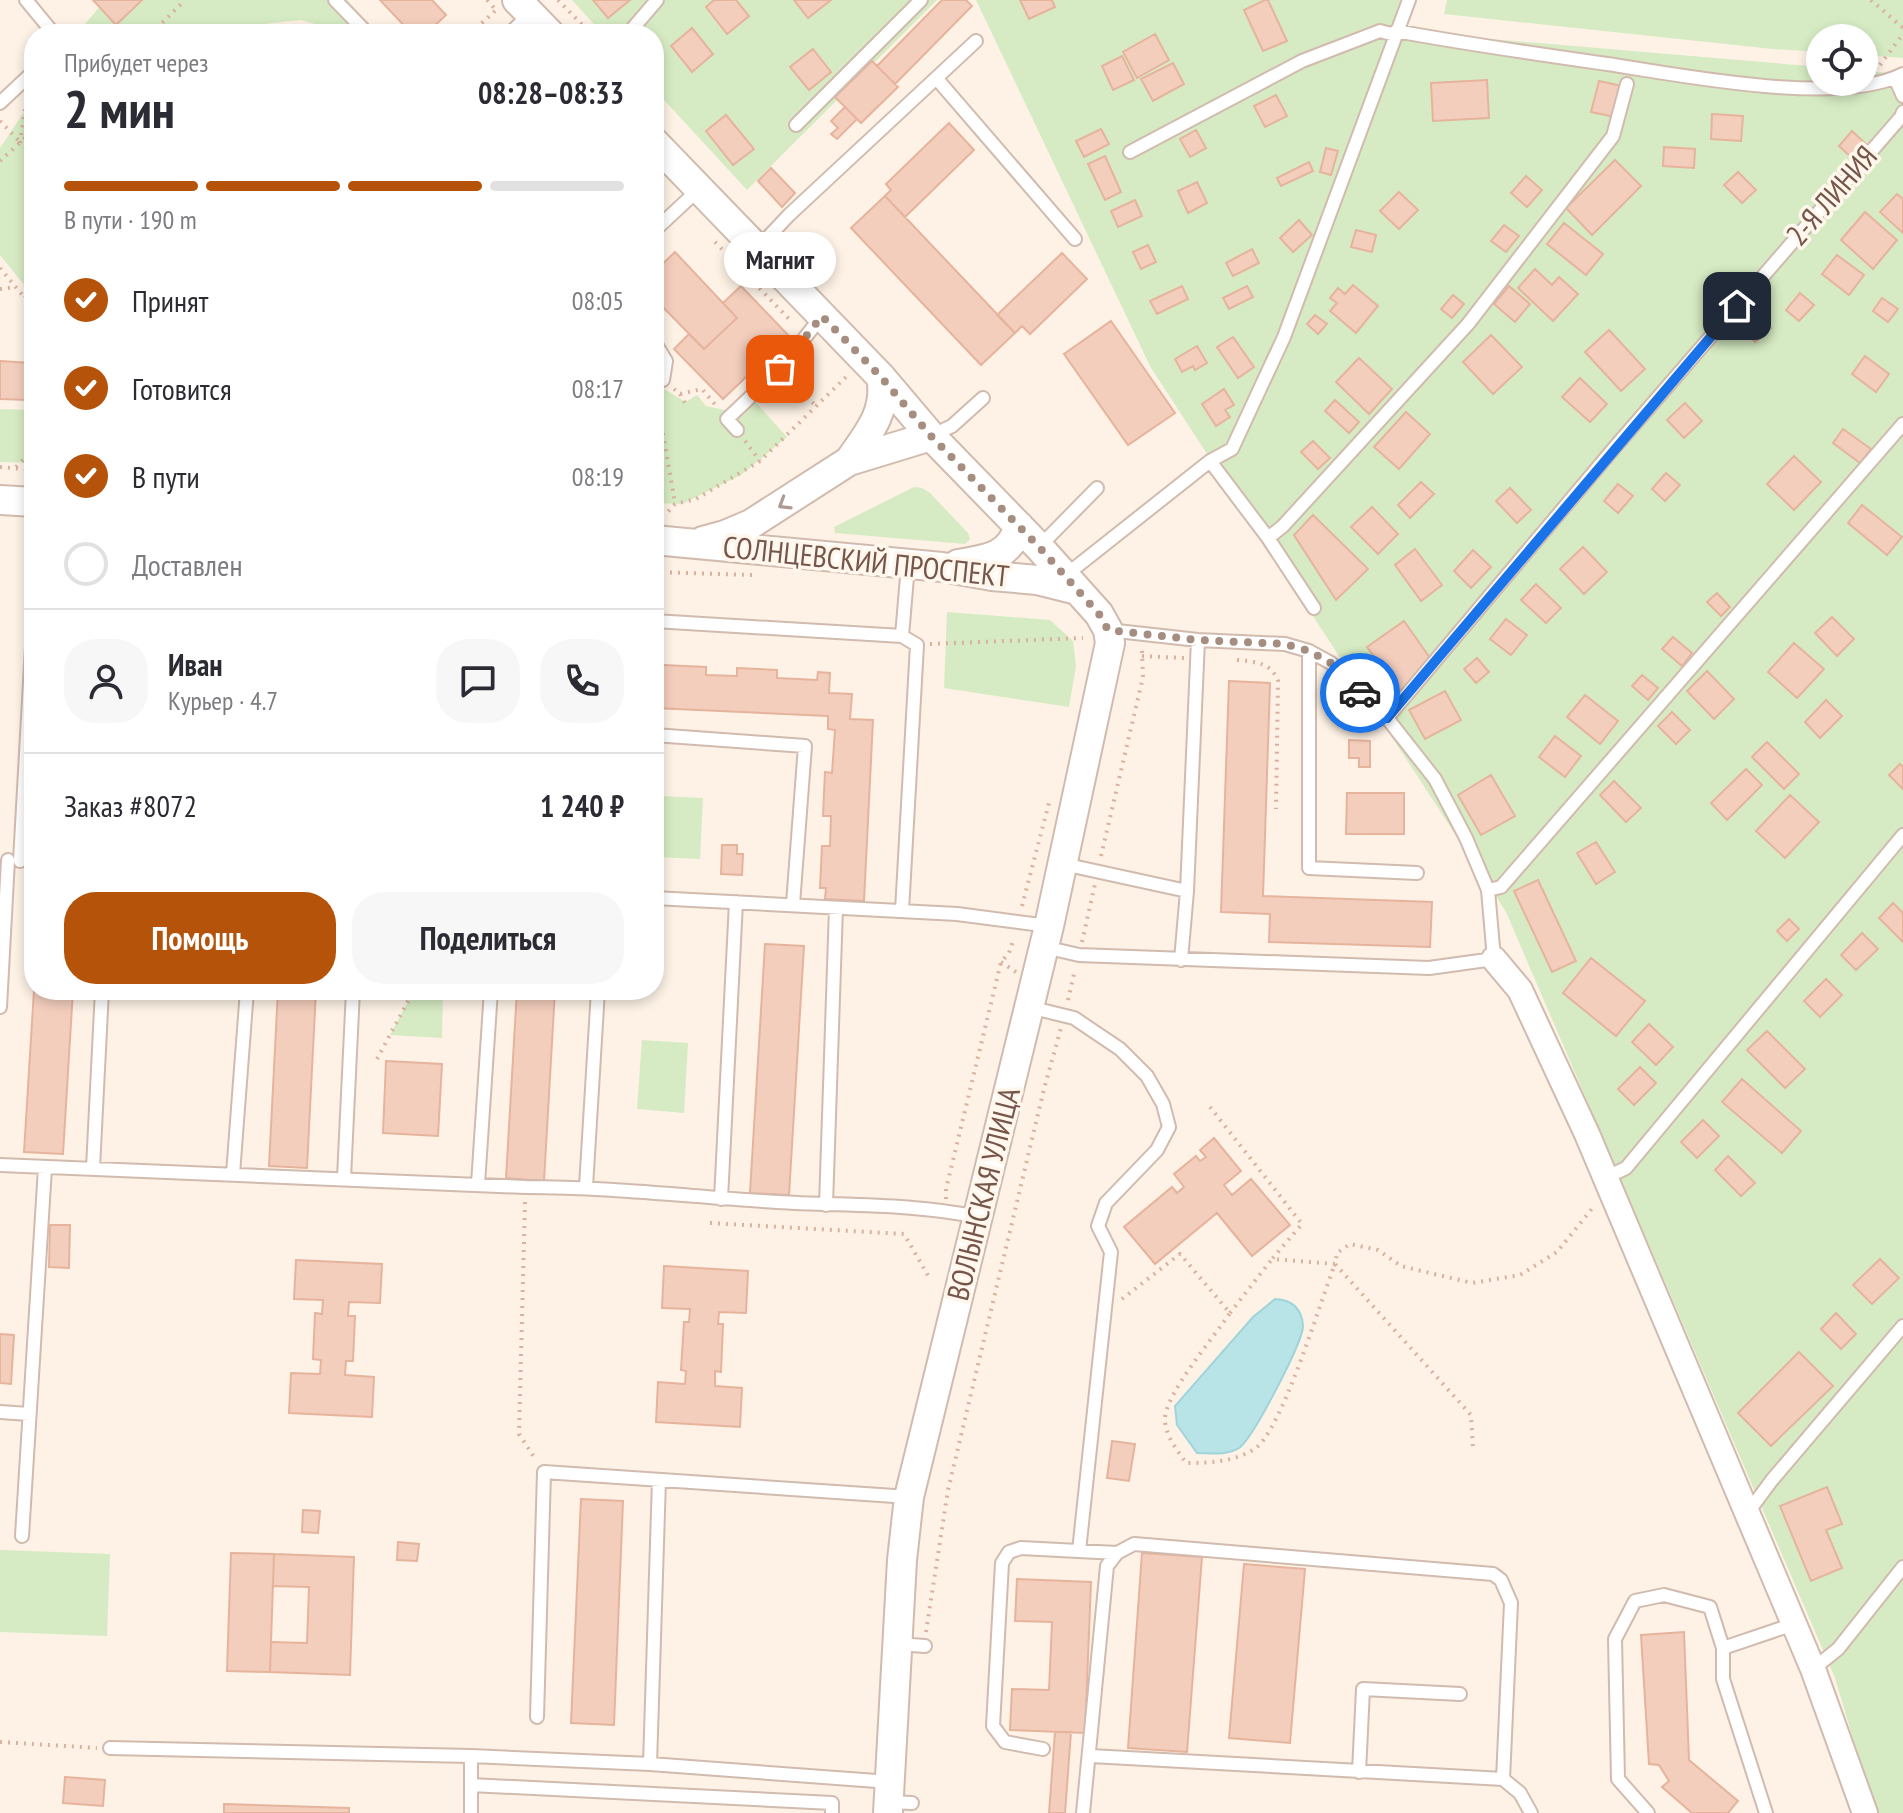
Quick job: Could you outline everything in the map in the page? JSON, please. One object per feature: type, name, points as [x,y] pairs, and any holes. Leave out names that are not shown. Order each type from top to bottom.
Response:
[{"type":"street","points":[[514,8],[536,24]]},
{"type":"street","points":[[664,156],[881,377],[931,436],[1071,582],[1099,614],[1096,634]]},
{"type":"street","points":[[849,461],[882,406],[884,393],[881,377]]},
{"type":"street","points":[[666,541],[701,541],[725,535],[751,524],[849,461],[931,436]]},
{"type":"street","points":[[0,500],[24,501]]},
{"type":"street","points":[[942,567],[984,560],[1005,551],[1015,541],[1019,526]]},
{"type":"street","name":"СОЛНЦЕВСКИЙ ПРОСПЕКТ","points":[[666,541],[1071,582]]},
{"type":"street","name":"ВОЛЫНСКАЯ УЛИЦА","points":[[895,1800],[911,1645],[909,1497],[1063,864],[1110,643],[1096,634]]},
{"type":"street","points":[[1494,959],[1520,990],[1602,1189],[1813,1669],[1865,1813]]},
{"type":"lane","points":[[26,0],[46,24]]},
{"type":"lane","points":[[335,0],[358,24]]},
{"type":"lane","points":[[637,24],[657,0]]},
{"type":"lane","points":[[796,125],[921,0]]},
{"type":"lane","points":[[1071,582],[1210,461],[1232,449],[1284,337],[1409,0]]},
{"type":"lane","points":[[1130,152],[1302,61],[1380,31],[1773,87],[1806,87]]},
{"type":"lane","points":[[756,250],[789,215],[976,41]]},
{"type":"lane","points":[[1878,81],[1899,76],[1903,96]]},
{"type":"lane","points":[[937,79],[1075,239]]},
{"type":"lane","points":[[0,103],[24,81]]},
{"type":"lane","points":[[1268,538],[1283,526],[1468,324],[1613,136],[1627,84]]},
{"type":"lane","name":"2-Я ЛИНИЯ","points":[[1387,718],[1903,112]]},
{"type":"lane","points":[[664,222],[699,189]]},
{"type":"lane","points":[[737,430],[727,419],[780,369],[822,316]]},
{"type":"lane","points":[[931,436],[952,426],[983,398]]},
{"type":"lane","points":[[1488,890],[1501,887],[1511,876],[1903,424]]},
{"type":"lane","points":[[1210,461],[1268,538],[1314,608]]},
{"type":"lane","points":[[1039,547],[1097,488]]},
{"type":"lane","points":[[902,636],[908,565]]},
{"type":"lane","points":[[664,622],[902,636],[917,645],[902,911]]},
{"type":"lane","points":[[664,898],[957,914],[1047,936],[1079,955],[1429,968],[1494,959],[1488,890],[1466,838],[1435,779],[1387,718],[1331,663],[1309,651],[1285,644],[1096,634]]},
{"type":"lane","points":[[1181,960],[1198,640]]},
{"type":"lane","points":[[1309,651],[1309,868],[1417,873]]},
{"type":"lane","points":[[0,1007],[9,860],[24,710]]},
{"type":"lane","points":[[664,736],[805,746],[793,904]]},
{"type":"lane","points":[[1602,1189],[1626,1168],[1903,835]]},
{"type":"lane","points":[[1063,864],[1097,874],[1187,891]]},
{"type":"lane","points":[[721,1199],[736,902]]},
{"type":"lane","points":[[826,1205],[836,908]]},
{"type":"lane","points":[[93,1168],[101,1000]]},
{"type":"lane","points":[[233,1174],[246,1000]]},
{"type":"lane","points":[[344,1178],[353,1000]]},
{"type":"lane","points":[[478,1184],[490,1000]]},
{"type":"lane","points":[[586,1187],[597,1000]]},
{"type":"lane","points":[[1029,1007],[1074,1018],[1120,1049],[1147,1076],[1163,1104],[1169,1127],[1157,1150],[1106,1203],[1098,1226],[1111,1252],[1079,1551]]},
{"type":"lane","points":[[0,1165],[586,1187],[721,1199],[898,1207],[978,1217]]},
{"type":"lane","points":[[22,1536],[45,1168]]},
{"type":"lane","points":[[1746,1515],[1903,1326]]},
{"type":"lane","points":[[0,1412],[29,1414]]},
{"type":"lane","points":[[537,1717],[544,1472],[909,1497]]},
{"type":"lane","points":[[650,1764],[659,1480]]},
{"type":"lane","points":[[1083,1813],[1091,1756],[1107,1566],[1117,1553],[1134,1544],[1493,1574],[1501,1580],[1511,1603],[1503,1779]]},
{"type":"lane","points":[[1043,1749],[1005,1742],[993,1726],[1002,1563],[1009,1552],[1021,1548],[1117,1553]]},
{"type":"lane","points":[[1813,1669],[1838,1649],[1903,1567]]},
{"type":"lane","points":[[1648,1813],[1618,1779],[1615,1639],[1635,1601],[1664,1595],[1710,1607],[1723,1648],[1723,1679],[1766,1813]]},
{"type":"lane","points":[[1723,1648],[1794,1624]]},
{"type":"lane","points":[[1359,1772],[1363,1689],[1460,1694]]},
{"type":"lane","points":[[110,1748],[471,1756],[650,1764],[895,1800]]},
{"type":"lane","points":[[471,1756],[471,1813]]},
{"type":"lane","points":[[1091,1756],[1503,1779],[1520,1793],[1531,1813]]},
{"type":"lane","points":[[471,1785],[832,1803],[832,1813]]},
{"type":"path","points":[[161,24],[185,0]]},
{"type":"path","points":[[558,0],[581,24]]},
{"type":"path","points":[[1871,0],[1903,31],[1878,65]]},
{"type":"path","points":[[487,24],[514,8]]},
{"type":"path","points":[[20,143],[24,120]]},
{"type":"path","points":[[0,121],[20,143]]},
{"type":"path","points":[[0,161],[24,139]]},
{"type":"path","points":[[0,268],[24,298]]},
{"type":"path","points":[[0,289],[16,287]]},
{"type":"path","points":[[780,369],[816,406]]},
{"type":"path","points":[[664,515],[675,504],[696,499],[760,461],[850,373]]},
{"type":"path","points":[[664,385],[680,394],[685,403]]},
{"type":"path","points":[[680,394],[702,389],[727,419]]},
{"type":"path","points":[[664,420],[675,504]]},
{"type":"path","points":[[737,430],[760,461]]},
{"type":"path","points":[[16,468],[24,460]]},
{"type":"path","points":[[0,467],[24,469]]},
{"type":"path","points":[[917,645],[1096,634]]},
{"type":"path","points":[[911,1645],[1044,1089],[1065,1015],[1143,677],[1141,644]]},
{"type":"path","points":[[1142,656],[1197,660]]},
{"type":"path","points":[[1236,660],[1262,663],[1271,668],[1278,681],[1276,809]]},
{"type":"path","points":[[1134,676],[1143,677]]},
{"type":"path","points":[[1001,962],[1018,973]]},
{"type":"path","points":[[377,1059],[409,1000]]},
{"type":"path","points":[[1210,1107],[1302,1224],[1230,1313],[1175,1390],[1165,1418],[1171,1442],[1186,1463],[1216,1463],[1256,1449],[1277,1417],[1304,1355],[1337,1253],[1350,1244],[1378,1250],[1401,1266],[1472,1283],[1520,1275],[1557,1252],[1602,1189]]},
{"type":"path","points":[[525,1187],[519,1434],[544,1472]]},
{"type":"path","points":[[710,1223],[904,1234],[930,1279]]},
{"type":"path","points":[[1105,1313],[1180,1254],[1230,1313]]},
{"type":"path","points":[[1272,1259],[1335,1264],[1471,1415],[1473,1449]]},
{"type":"path","points":[[0,1742],[110,1748]]},
{"type":"green space","points":[[105,0],[347,0],[370,24],[314,24],[301,20],[264,24],[85,24]]},
{"type":"green space","points":[[572,0],[937,0],[747,190],[664,100],[664,24],[594,24]]},
{"type":"green space","points":[[976,0],[1403,0],[1397,31],[1806,66],[1806,96],[1878,96],[1878,72],[1903,74],[1903,1813],[1875,1813],[1835,1678],[1506,912],[1151,368]]},
{"type":"green space","points":[[1447,0],[1903,0],[1903,58],[1878,56],[1878,24],[1806,24],[1806,51],[1444,14]]},
{"type":"green space","points":[[24,112],[24,285],[0,255],[0,148]]},
{"type":"green space","points":[[664,389],[684,401],[697,395],[706,406],[729,411],[752,398],[787,437],[741,475],[682,504],[664,503]]},
{"type":"green space","points":[[0,409],[24,410],[24,463],[0,462]]},
{"type":"green space","points":[[914,487],[930,493],[968,533],[970,539],[965,544],[835,533],[834,527]]},
{"type":"green space","points":[[947,612],[1050,620],[1073,641],[1076,666],[1069,707],[944,688]]},
{"type":"green space","points":[[664,796],[703,798],[700,859],[664,857]]},
{"type":"green space","points":[[409,1000],[443,1000],[442,1038],[390,1035]]},
{"type":"green space","points":[[642,1040],[688,1043],[684,1113],[637,1109]]},
{"type":"green space","points":[[0,1550],[110,1554],[107,1636],[0,1632]]},
{"type":"water","points":[[1275,1299],[1295,1306],[1303,1326],[1276,1389],[1239,1448],[1224,1453],[1197,1453],[1177,1425],[1175,1406],[1253,1317]]},
{"type":"building","points":[[93,0],[142,0],[117,24]]},
{"type":"building","points":[[380,0],[432,0],[446,15],[437,24],[403,24]]},
{"type":"building","points":[[593,0],[630,0],[608,18]]},
{"type":"building","points":[[714,0],[736,0],[749,16],[727,34],[706,7]]},
{"type":"building","points":[[794,0],[831,0],[808,18]]},
{"type":"building","points":[[942,0],[966,0],[972,6],[895,84],[877,66]]},
{"type":"building","points":[[1020,0],[1052,0],[1055,7],[1029,19]]},
{"type":"building","points":[[1268,0],[1287,41],[1263,51],[1244,10]]},
{"type":"building","points":[[692,28],[713,54],[692,72],[671,46]]},
{"type":"building","points":[[1155,34],[1169,60],[1137,78],[1123,52]]},
{"type":"building","points":[[813,49],[831,72],[809,90],[790,67]]},
{"type":"building","points":[[1122,56],[1134,80],[1113,90],[1102,66]]},
{"type":"building","points":[[872,61],[898,87],[861,123],[835,97]]},
{"type":"building","points":[[1173,63],[1184,84],[1153,101],[1141,79]]},
{"type":"building","points":[[1487,80],[1489,118],[1433,121],[1431,83]]},
{"type":"building","points":[[1599,81],[1622,86],[1615,117],[1591,112]]},
{"type":"building","points":[[1276,95],[1287,116],[1265,127],[1254,106]]},
{"type":"building","points":[[845,107],[857,119],[837,139],[831,134],[838,128],[831,121]]},
{"type":"building","points":[[1712,114],[1743,116],[1741,141],[1711,139]]},
{"type":"building","points":[[726,115],[754,149],[733,165],[706,131]]},
{"type":"building","points":[[949,123],[974,150],[905,217],[885,196],[891,190],[886,184]]},
{"type":"building","points":[[1101,129],[1109,144],[1084,157],[1076,141]]},
{"type":"building","points":[[1196,130],[1206,148],[1190,157],[1180,139]]},
{"type":"building","points":[[1852,131],[1866,144],[1852,158],[1839,146]]},
{"type":"building","points":[[1664,147],[1695,149],[1694,168],[1663,166]]},
{"type":"building","points":[[1326,148],[1338,151],[1331,175],[1320,172]]},
{"type":"building","points":[[1105,156],[1121,192],[1105,200],[1088,164]]},
{"type":"building","points":[[1615,160],[1641,186],[1592,235],[1566,208]]},
{"type":"building","points":[[1309,162],[1313,171],[1281,186],[1277,178]]},
{"type":"building","points":[[771,168],[795,193],[782,207],[758,181]]},
{"type":"building","points":[[1738,172],[1756,190],[1742,203],[1724,185]]},
{"type":"building","points":[[1526,176],[1542,190],[1527,207],[1511,193]]},
{"type":"building","points":[[1197,182],[1207,203],[1188,213],[1178,191]]},
{"type":"building","points":[[1399,192],[1418,210],[1399,229],[1380,211]]},
{"type":"building","points":[[1897,194],[1903,199],[1903,233],[1880,212]]},
{"type":"building","points":[[885,196],[1015,333],[981,365],[851,228]]},
{"type":"building","points":[[1135,200],[1142,216],[1118,227],[1111,211]]},
{"type":"building","points":[[1865,212],[1897,240],[1873,269],[1841,240]]},
{"type":"building","points":[[1299,220],[1312,235],[1293,252],[1280,238]]},
{"type":"building","points":[[1564,223],[1603,254],[1586,275],[1547,244]]},
{"type":"building","points":[[1504,225],[1519,236],[1506,252],[1491,241]]},
{"type":"building","points":[[1356,230],[1376,235],[1372,252],[1351,247]]},
{"type":"building","points":[[1148,245],[1156,262],[1141,269],[1133,252]]},
{"type":"building","points":[[1252,249],[1259,263],[1233,276],[1226,263]]},
{"type":"building","points":[[675,252],[737,318],[704,349],[664,308],[664,262]]},
{"type":"building","points":[[1062,253],[1087,279],[1030,334],[1022,326],[1015,333],[997,315]]},
{"type":"building","points":[[1837,255],[1864,275],[1849,295],[1822,274]]},
{"type":"building","points":[[1535,269],[1552,285],[1559,277],[1578,294],[1553,321],[1518,288]]},
{"type":"building","points":[[1353,285],[1378,306],[1356,333],[1330,311],[1337,303],[1330,298],[1338,288],[1345,294]]},
{"type":"building","points":[[741,286],[789,336],[723,399],[674,349],[689,334],[704,349],[737,318],[723,303]]},
{"type":"building","points":[[1182,286],[1188,299],[1157,314],[1150,301]]},
{"type":"building","points":[[1247,286],[1253,297],[1229,309],[1223,298]]},
{"type":"building","points":[[1509,286],[1530,304],[1515,322],[1494,304]]},
{"type":"building","points":[[1800,293],[1814,305],[1799,321],[1786,310]]},
{"type":"building","points":[[1453,295],[1464,304],[1452,318],[1441,309]]},
{"type":"building","points":[[1882,298],[1898,309],[1888,322],[1873,311]]},
{"type":"building","points":[[1315,315],[1327,324],[1318,334],[1307,324]]},
{"type":"building","points":[[1761,318],[1771,328],[1755,342],[1746,332]]},
{"type":"building","points":[[1111,321],[1175,413],[1128,445],[1064,354]]},
{"type":"building","points":[[1609,330],[1645,369],[1621,391],[1585,352]]},
{"type":"building","points":[[1491,335],[1522,367],[1493,394],[1463,362]]},
{"type":"building","points":[[1233,337],[1254,367],[1238,378],[1217,347]]},
{"type":"building","points":[[1197,346],[1207,363],[1195,370],[1193,366],[1182,372],[1175,359]]},
{"type":"building","points":[[1865,356],[1889,374],[1876,392],[1852,374]]},
{"type":"building","points":[[1359,358],[1392,389],[1369,414],[1336,382]]},
{"type":"building","points":[[0,361],[24,363],[24,400],[0,399]]},
{"type":"building","points":[[1580,378],[1607,404],[1590,422],[1562,397]]},
{"type":"building","points":[[1224,389],[1234,405],[1225,410],[1230,417],[1216,426],[1202,404]]},
{"type":"building","points":[[1335,400],[1359,422],[1349,433],[1325,411]]},
{"type":"building","points":[[1685,403],[1702,421],[1684,438],[1667,420]]},
{"type":"building","points":[[1406,412],[1430,434],[1399,469],[1374,447]]},
{"type":"building","points":[[1843,429],[1871,449],[1860,463],[1833,443]]},
{"type":"building","points":[[1313,441],[1330,458],[1318,469],[1301,452]]},
{"type":"building","points":[[1794,456],[1821,482],[1794,510],[1767,484]]},
{"type":"building","points":[[1666,473],[1680,485],[1665,501],[1652,489]]},
{"type":"building","points":[[1421,482],[1434,494],[1410,518],[1398,505]]},
{"type":"building","points":[[1618,484],[1633,496],[1618,513],[1604,501]]},
{"type":"building","points":[[1510,488],[1531,510],[1517,523],[1496,501]]},
{"type":"building","points":[[1862,505],[1902,537],[1887,555],[1848,523]]},
{"type":"building","points":[[1372,507],[1398,534],[1378,554],[1351,527]]},
{"type":"building","points":[[1313,515],[1368,569],[1336,600],[1294,535]]},
{"type":"building","points":[[1583,547],[1607,572],[1584,594],[1560,569]]},
{"type":"building","points":[[1415,549],[1442,585],[1421,601],[1395,565]]},
{"type":"building","points":[[1473,550],[1491,567],[1471,588],[1454,571]]},
{"type":"building","points":[[1536,584],[1561,608],[1546,623],[1521,600]]},
{"type":"building","points":[[1717,593],[1730,607],[1721,616],[1707,602]]},
{"type":"building","points":[[1832,617],[1854,639],[1837,656],[1815,633]]},
{"type":"building","points":[[1506,619],[1527,635],[1511,655],[1490,639]]},
{"type":"building","points":[[1404,621],[1435,665],[1399,691],[1367,647]]},
{"type":"building","points":[[1673,637],[1692,653],[1682,666],[1662,649]]},
{"type":"building","points":[[1794,643],[1824,669],[1797,698],[1768,672]]},
{"type":"building","points":[[1477,658],[1489,672],[1476,683],[1464,669]]},
{"type":"building","points":[[664,665],[706,667],[706,675],[737,676],[737,668],[777,670],[777,678],[817,680],[818,672],[830,673],[829,693],[852,694],[850,719],[873,720],[864,901],[825,899],[826,888],[820,888],[822,846],[830,846],[831,816],[823,816],[825,772],[832,773],[835,730],[828,729],[828,716],[664,708]]},
{"type":"building","points":[[1707,671],[1734,699],[1714,719],[1687,691]]},
{"type":"building","points":[[1642,675],[1658,688],[1648,700],[1632,686]]},
{"type":"building","points":[[1229,681],[1270,683],[1263,896],[1432,902],[1430,947],[1269,942],[1270,914],[1221,912]]},
{"type":"building","points":[[1445,691],[1461,720],[1425,739],[1409,710]]},
{"type":"building","points":[[1585,695],[1618,721],[1600,744],[1567,717]]},
{"type":"building","points":[[1826,700],[1842,716],[1820,738],[1805,722]]},
{"type":"building","points":[[1672,712],[1690,730],[1676,744],[1658,726]]},
{"type":"building","points":[[1555,736],[1581,756],[1565,777],[1539,757]]},
{"type":"building","points":[[1349,740],[1370,741],[1370,767],[1359,767],[1359,758],[1349,758]]},
{"type":"building","points":[[1767,742],[1799,774],[1784,789],[1752,757]]},
{"type":"building","points":[[1900,764],[1903,767],[1903,789],[1889,775]]},
{"type":"building","points":[[1746,769],[1762,785],[1727,820],[1711,803]]},
{"type":"building","points":[[1491,775],[1515,816],[1481,835],[1458,795]]},
{"type":"building","points":[[1614,781],[1641,808],[1626,822],[1600,795]]},
{"type":"building","points":[[1347,793],[1404,793],[1404,834],[1346,834]]},
{"type":"building","points":[[1790,795],[1819,822],[1785,858],[1756,831]]},
{"type":"building","points":[[1596,842],[1615,872],[1596,884],[1577,853]]},
{"type":"building","points":[[722,845],[737,845],[737,854],[743,854],[742,875],[721,874]]},
{"type":"building","points":[[1538,880],[1576,961],[1552,972],[1514,891]]},
{"type":"building","points":[[1893,903],[1903,913],[1903,942],[1879,918]]},
{"type":"building","points":[[1789,919],[1799,929],[1787,941],[1777,931]]},
{"type":"building","points":[[1862,933],[1878,949],[1856,970],[1841,955]]},
{"type":"building","points":[[765,944],[804,946],[789,1195],[750,1193]]},
{"type":"building","points":[[1591,958],[1645,1001],[1616,1036],[1563,993]]},
{"type":"building","points":[[1826,979],[1842,995],[1820,1017],[1804,1001]]},
{"type":"building","points":[[33,1000],[72,1000],[63,1154],[24,1152]]},
{"type":"building","points":[[277,1000],[315,1000],[307,1168],[269,1166]]},
{"type":"building","points":[[516,1000],[554,1000],[544,1181],[506,1178]]},
{"type":"building","points":[[1649,1024],[1673,1047],[1656,1065],[1632,1042]]},
{"type":"building","points":[[1767,1031],[1805,1069],[1785,1088],[1747,1050]]},
{"type":"building","points":[[386,1061],[442,1064],[438,1136],[383,1133]]},
{"type":"building","points":[[1640,1067],[1656,1083],[1634,1105],[1618,1089]]},
{"type":"building","points":[[1742,1079],[1801,1131],[1782,1153],[1722,1102]]},
{"type":"building","points":[[1703,1120],[1719,1136],[1697,1158],[1681,1142]]},
{"type":"building","points":[[1214,1138],[1241,1171],[1224,1185],[1232,1195],[1251,1179],[1290,1225],[1252,1256],[1217,1213],[1155,1264],[1124,1227],[1172,1187],[1177,1193],[1184,1187],[1174,1174],[1196,1156],[1200,1161],[1206,1157],[1200,1150]]},
{"type":"building","points":[[1728,1156],[1755,1183],[1741,1196],[1715,1170]]},
{"type":"building","points":[[50,1225],[70,1225],[69,1268],[49,1267]]},
{"type":"building","points":[[1880,1259],[1899,1278],[1872,1304],[1853,1285]]},
{"type":"building","points":[[296,1260],[382,1264],[380,1303],[349,1302],[348,1316],[355,1316],[353,1361],[346,1361],[345,1375],[374,1377],[372,1417],[289,1413],[291,1373],[320,1374],[321,1360],[313,1359],[315,1313],[322,1314],[323,1300],[294,1299]]},
{"type":"building","points":[[664,1266],[748,1271],[746,1313],[719,1312],[718,1324],[723,1324],[721,1372],[715,1371],[715,1386],[742,1388],[740,1427],[656,1422],[658,1382],[685,1384],[686,1371],[681,1370],[684,1322],[689,1322],[690,1309],[662,1308]]},
{"type":"building","points":[[1836,1313],[1856,1334],[1841,1349],[1821,1329]]},
{"type":"building","points":[[0,1334],[14,1335],[11,1384],[0,1383]]},
{"type":"building","points":[[1799,1352],[1833,1386],[1771,1446],[1738,1413]]},
{"type":"building","points":[[1112,1441],[1135,1444],[1129,1481],[1107,1478]]},
{"type":"building","points":[[1827,1487],[1842,1524],[1826,1530],[1842,1568],[1811,1581],[1780,1506]]},
{"type":"building","points":[[581,1499],[623,1501],[614,1725],[571,1723]]},
{"type":"building","points":[[303,1510],[320,1511],[318,1533],[302,1532]]},
{"type":"building","points":[[398,1542],[419,1544],[417,1561],[397,1560]]},
{"type":"building","points":[[231,1553],[274,1554],[270,1672],[227,1671]]},
{"type":"building","points":[[1142,1553],[1202,1557],[1187,1752],[1128,1748]]},
{"type":"building","points":[[274,1554],[354,1557],[350,1675],[270,1672],[271,1642],[307,1643],[309,1587],[273,1586]]},
{"type":"building","points":[[1244,1564],[1305,1569],[1290,1743],[1229,1738]]},
{"type":"building","points":[[1017,1579],[1091,1582],[1085,1733],[1010,1730],[1012,1689],[1049,1690],[1052,1622],[1015,1621]]},
{"type":"building","points":[[1684,1632],[1689,1760],[1738,1801],[1728,1813],[1692,1813],[1662,1787],[1669,1781],[1659,1765],[1649,1764],[1641,1635]]},
{"type":"building","points":[[1055,1732],[1071,1732],[1065,1813],[1049,1813]]},
{"type":"building","points":[[65,1777],[105,1780],[103,1806],[63,1803]]},
{"type":"building","points":[[224,1804],[349,1808],[349,1813],[224,1813]]},
{"type":"way so far","points":[[780,369],[822,316],[881,377],[931,436],[1039,547],[1099,614],[1108,630],[1198,640],[1285,644],[1309,651],[1331,663],[1360,693]]},
{"type":"place","name":"Магнит","points":[[780,369]]},
{"type":"route","points":[[1360,693],[1387,718],[1737,306]]}]
